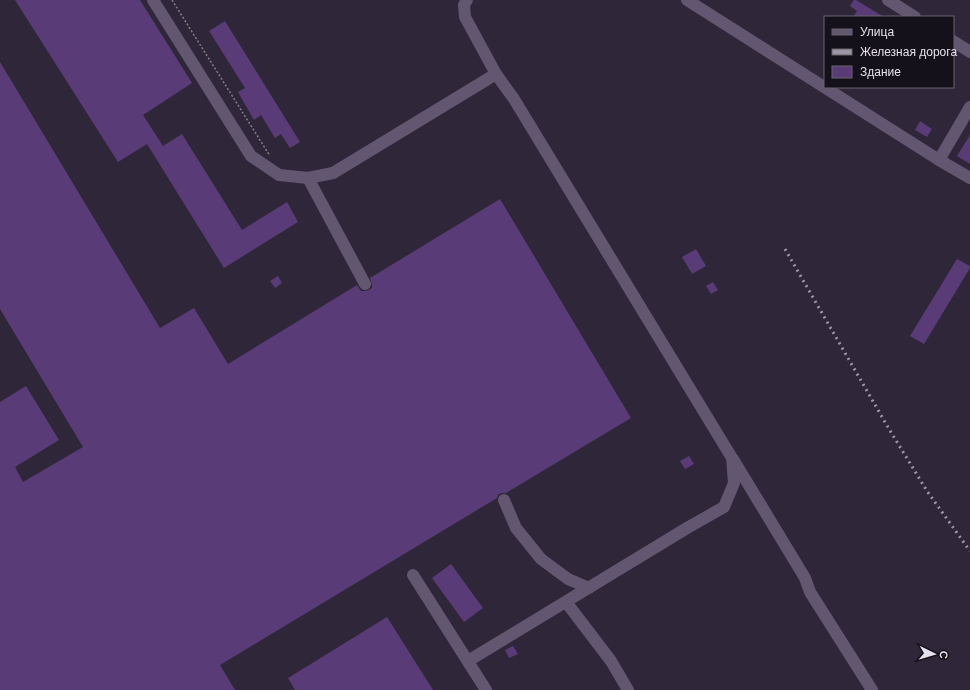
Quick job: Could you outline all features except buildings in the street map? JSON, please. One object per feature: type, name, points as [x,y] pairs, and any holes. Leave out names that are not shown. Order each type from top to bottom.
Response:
[{"type":"lane","points":[[153,0],[251,156],[278,175],[308,178],[333,173],[496,74]]},
{"type":"lane","points":[[467,0],[464,5],[465,17],[496,74],[514,99],[805,578],[810,592],[872,690]]},
{"type":"lane","points":[[688,0],[824,87]]},
{"type":"lane","points":[[888,0],[913,16]]},
{"type":"lane","points":[[954,43],[970,52]]},
{"type":"lane","points":[[826,88],[970,178]]},
{"type":"lane","points":[[939,160],[970,107]]},
{"type":"lane","points":[[308,178],[365,284]]},
{"type":"lane","points":[[468,661],[724,507],[734,483],[732,458]]},
{"type":"lane","points":[[504,500],[516,528],[541,559],[568,579],[589,588]]},
{"type":"lane","points":[[413,575],[486,690]]},
{"type":"lane","points":[[566,602],[611,661],[628,690]]},
{"type":"path","points":[[172,0],[282,175]]},
{"type":"railway","points":[[785,249],[889,429],[927,491],[970,551]]}]
